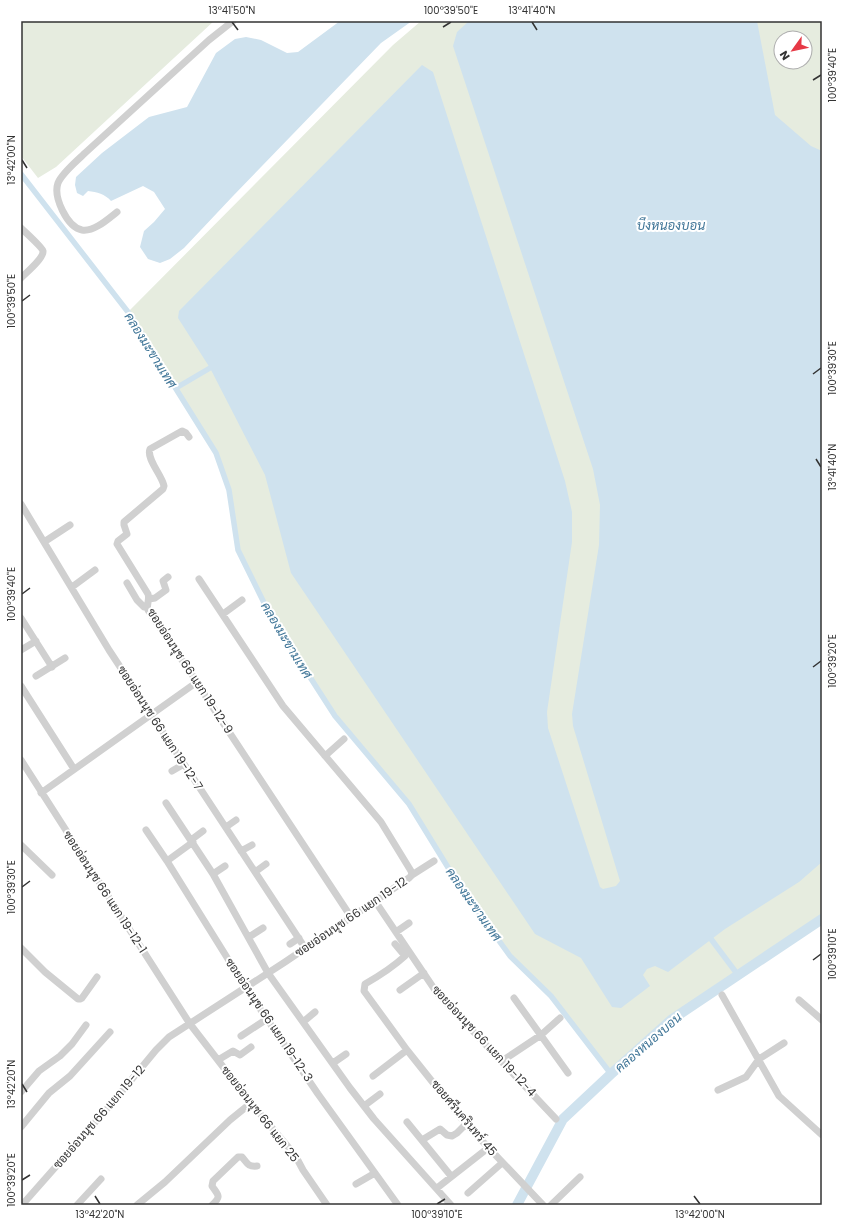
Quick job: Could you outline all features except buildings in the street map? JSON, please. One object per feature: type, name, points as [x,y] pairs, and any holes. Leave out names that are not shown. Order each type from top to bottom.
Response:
[{"type":"street","points":[[117,212],[90,230],[81,230],[72,224],[66,217],[59,204],[58,184],[85,153],[233,21]]},
{"type":"street","points":[[21,228],[43,251],[43,254],[41,258],[21,278]]},
{"type":"street","name":"ซอยอ่อนนุช 66 แยก 19-12-9","points":[[189,437],[182,431],[150,449],[149,456],[164,484],[163,489],[124,522],[127,534],[117,542],[117,546],[148,594],[148,610],[351,917]]},
{"type":"street","name":"ซอยอ่อนนุช 66 แยก 19-12-7","points":[[21,504],[109,650],[305,948]]},
{"type":"street","points":[[44,542],[70,525]]},
{"type":"street","points":[[72,587],[95,570]]},
{"type":"street","points":[[127,583],[144,607],[166,590],[163,581],[168,577]]},
{"type":"street","name":"ซอยอ่อนนุช 66 แยก 19-12","points":[[22,1205],[113,1102],[156,1050],[169,1037],[246,988],[410,878],[412,875],[381,822],[284,706],[199,579]]},
{"type":"street","points":[[223,614],[242,600]]},
{"type":"street","points":[[21,618],[52,666]]},
{"type":"street","points":[[21,650],[36,641]]},
{"type":"street","points":[[36,676],[65,658]]},
{"type":"street","points":[[41,793],[197,682]]},
{"type":"street","points":[[21,686],[74,769]]},
{"type":"street","points":[[326,756],[344,739]]},
{"type":"street","name":"ซอยอ่อนนุช 66 แยก 19-12-1","points":[[21,760],[190,1024]]},
{"type":"street","points":[[172,771],[184,764]]},
{"type":"street","points":[[166,803],[213,874],[268,973],[374,1119],[451,1205]]},
{"type":"street","points":[[226,827],[236,820]]},
{"type":"street","name":"ซอยอ่อนนุช 66 แยก 19-12-3","points":[[146,830],[246,988],[318,1094],[398,1205]]},
{"type":"street","points":[[167,861],[203,831]]},
{"type":"street","points":[[21,845],[52,875]]},
{"type":"street","points":[[241,851],[252,845]]},
{"type":"street","points":[[412,875],[434,861]]},
{"type":"street","points":[[255,872],[266,864]]},
{"type":"street","points":[[213,874],[225,866]]},
{"type":"street","name":"ซอยอ่อนนุช 66 แยก 19-12-4","points":[[375,901],[437,993],[556,1119]]},
{"type":"street","points":[[396,932],[409,923]]},
{"type":"street","points":[[249,937],[263,928]]},
{"type":"street","points":[[290,944],[299,938]]},
{"type":"street","name":"ซอยศรีนครินทร์ 45","points":[[395,944],[405,956],[383,974],[365,984],[364,992],[466,1124],[543,1205]]},
{"type":"street","points":[[21,948],[45,972],[78,999],[82,998],[96,977]]},
{"type":"street","points":[[400,990],[424,973]]},
{"type":"street","points":[[722,995],[779,1096],[822,1136]]},
{"type":"street","points":[[514,998],[568,1073]]},
{"type":"street","points":[[799,1000],[822,1020]]},
{"type":"street","points":[[303,1022],[315,1012]]},
{"type":"street","points":[[502,1061],[541,1035],[560,1018]]},
{"type":"street","points":[[241,1036],[267,1019]]},
{"type":"street","name":"ซอยอ่อนนุช 66 แยก 25","points":[[190,1024],[251,1103],[295,1155],[303,1170],[327,1205]]},
{"type":"street","points":[[21,1092],[39,1071],[60,1056],[72,1044],[86,1025]]},
{"type":"street","points":[[21,1127],[49,1093],[70,1076],[110,1032]]},
{"type":"street","points":[[718,1090],[746,1077],[759,1060],[784,1043]]},
{"type":"street","points":[[218,1060],[232,1051],[240,1055],[251,1047]]},
{"type":"street","points":[[374,1076],[408,1050]]},
{"type":"street","points":[[333,1063],[346,1054]]},
{"type":"street","points":[[364,1106],[380,1094]]},
{"type":"street","points":[[137,1205],[165,1182],[230,1120],[251,1103]]},
{"type":"street","points":[[407,1122],[451,1176]]},
{"type":"street","points":[[422,1140],[440,1129],[447,1135],[452,1136],[466,1124]]},
{"type":"street","points":[[437,1188],[488,1148]]},
{"type":"street","points":[[212,1205],[218,1197],[218,1194],[212,1186],[213,1181],[238,1157],[242,1157],[252,1167],[257,1166]]},
{"type":"street","points":[[468,1193],[502,1162]]},
{"type":"street","points":[[356,1184],[375,1173]]},
{"type":"street","points":[[551,1205],[580,1177]]},
{"type":"street","points":[[77,1205],[101,1179]]},
{"type":"shaded area","points":[[21,21],[214,21],[56,167],[38,178],[21,156]]},
{"type":"shaded area","name":"บึงหนองบอน","points":[[421,21],[822,21],[822,919],[671,1020],[611,1074],[551,996],[510,956],[460,887],[409,804],[335,716],[270,615],[238,550],[229,490],[216,453],[128,312],[393,45]]},
{"type":"water","points":[[340,21],[412,21],[381,43],[184,248],[170,259],[160,263],[148,259],[140,247],[144,231],[165,209],[154,192],[143,186],[111,201],[103,195],[95,192],[88,191],[83,196],[77,193],[75,185],[76,177],[102,153],[149,117],[187,107],[216,53],[235,39],[246,37],[261,40],[287,53],[298,52]]},
{"type":"water","name":"บึงหนองบอน","points":[[469,21],[757,21],[775,115],[811,146],[822,151],[822,862],[799,882],[725,929],[668,972],[655,966],[647,969],[643,975],[650,986],[621,1008],[612,1007],[581,958],[535,934],[291,573],[265,475],[210,368],[178,318],[179,311],[422,65],[433,72],[565,481],[572,512],[572,542],[547,712],[548,728],[600,887],[603,889],[616,886],[620,881],[573,726],[572,714],[599,545],[600,505],[593,469],[453,46],[457,32]]},
{"type":"waterway","name":"คลองมะขามเทศ","points":[[21,174],[128,312],[216,453],[229,490],[238,550],[270,615],[335,716],[409,804],[460,887],[510,956],[551,996],[611,1074]]},
{"type":"waterway","points":[[176,388],[210,368]]},
{"type":"waterway","name":"คลองหนองบอน","points":[[517,1205],[563,1119],[671,1020],[822,919]]},
{"type":"waterway","points":[[711,939],[738,975]]}]
